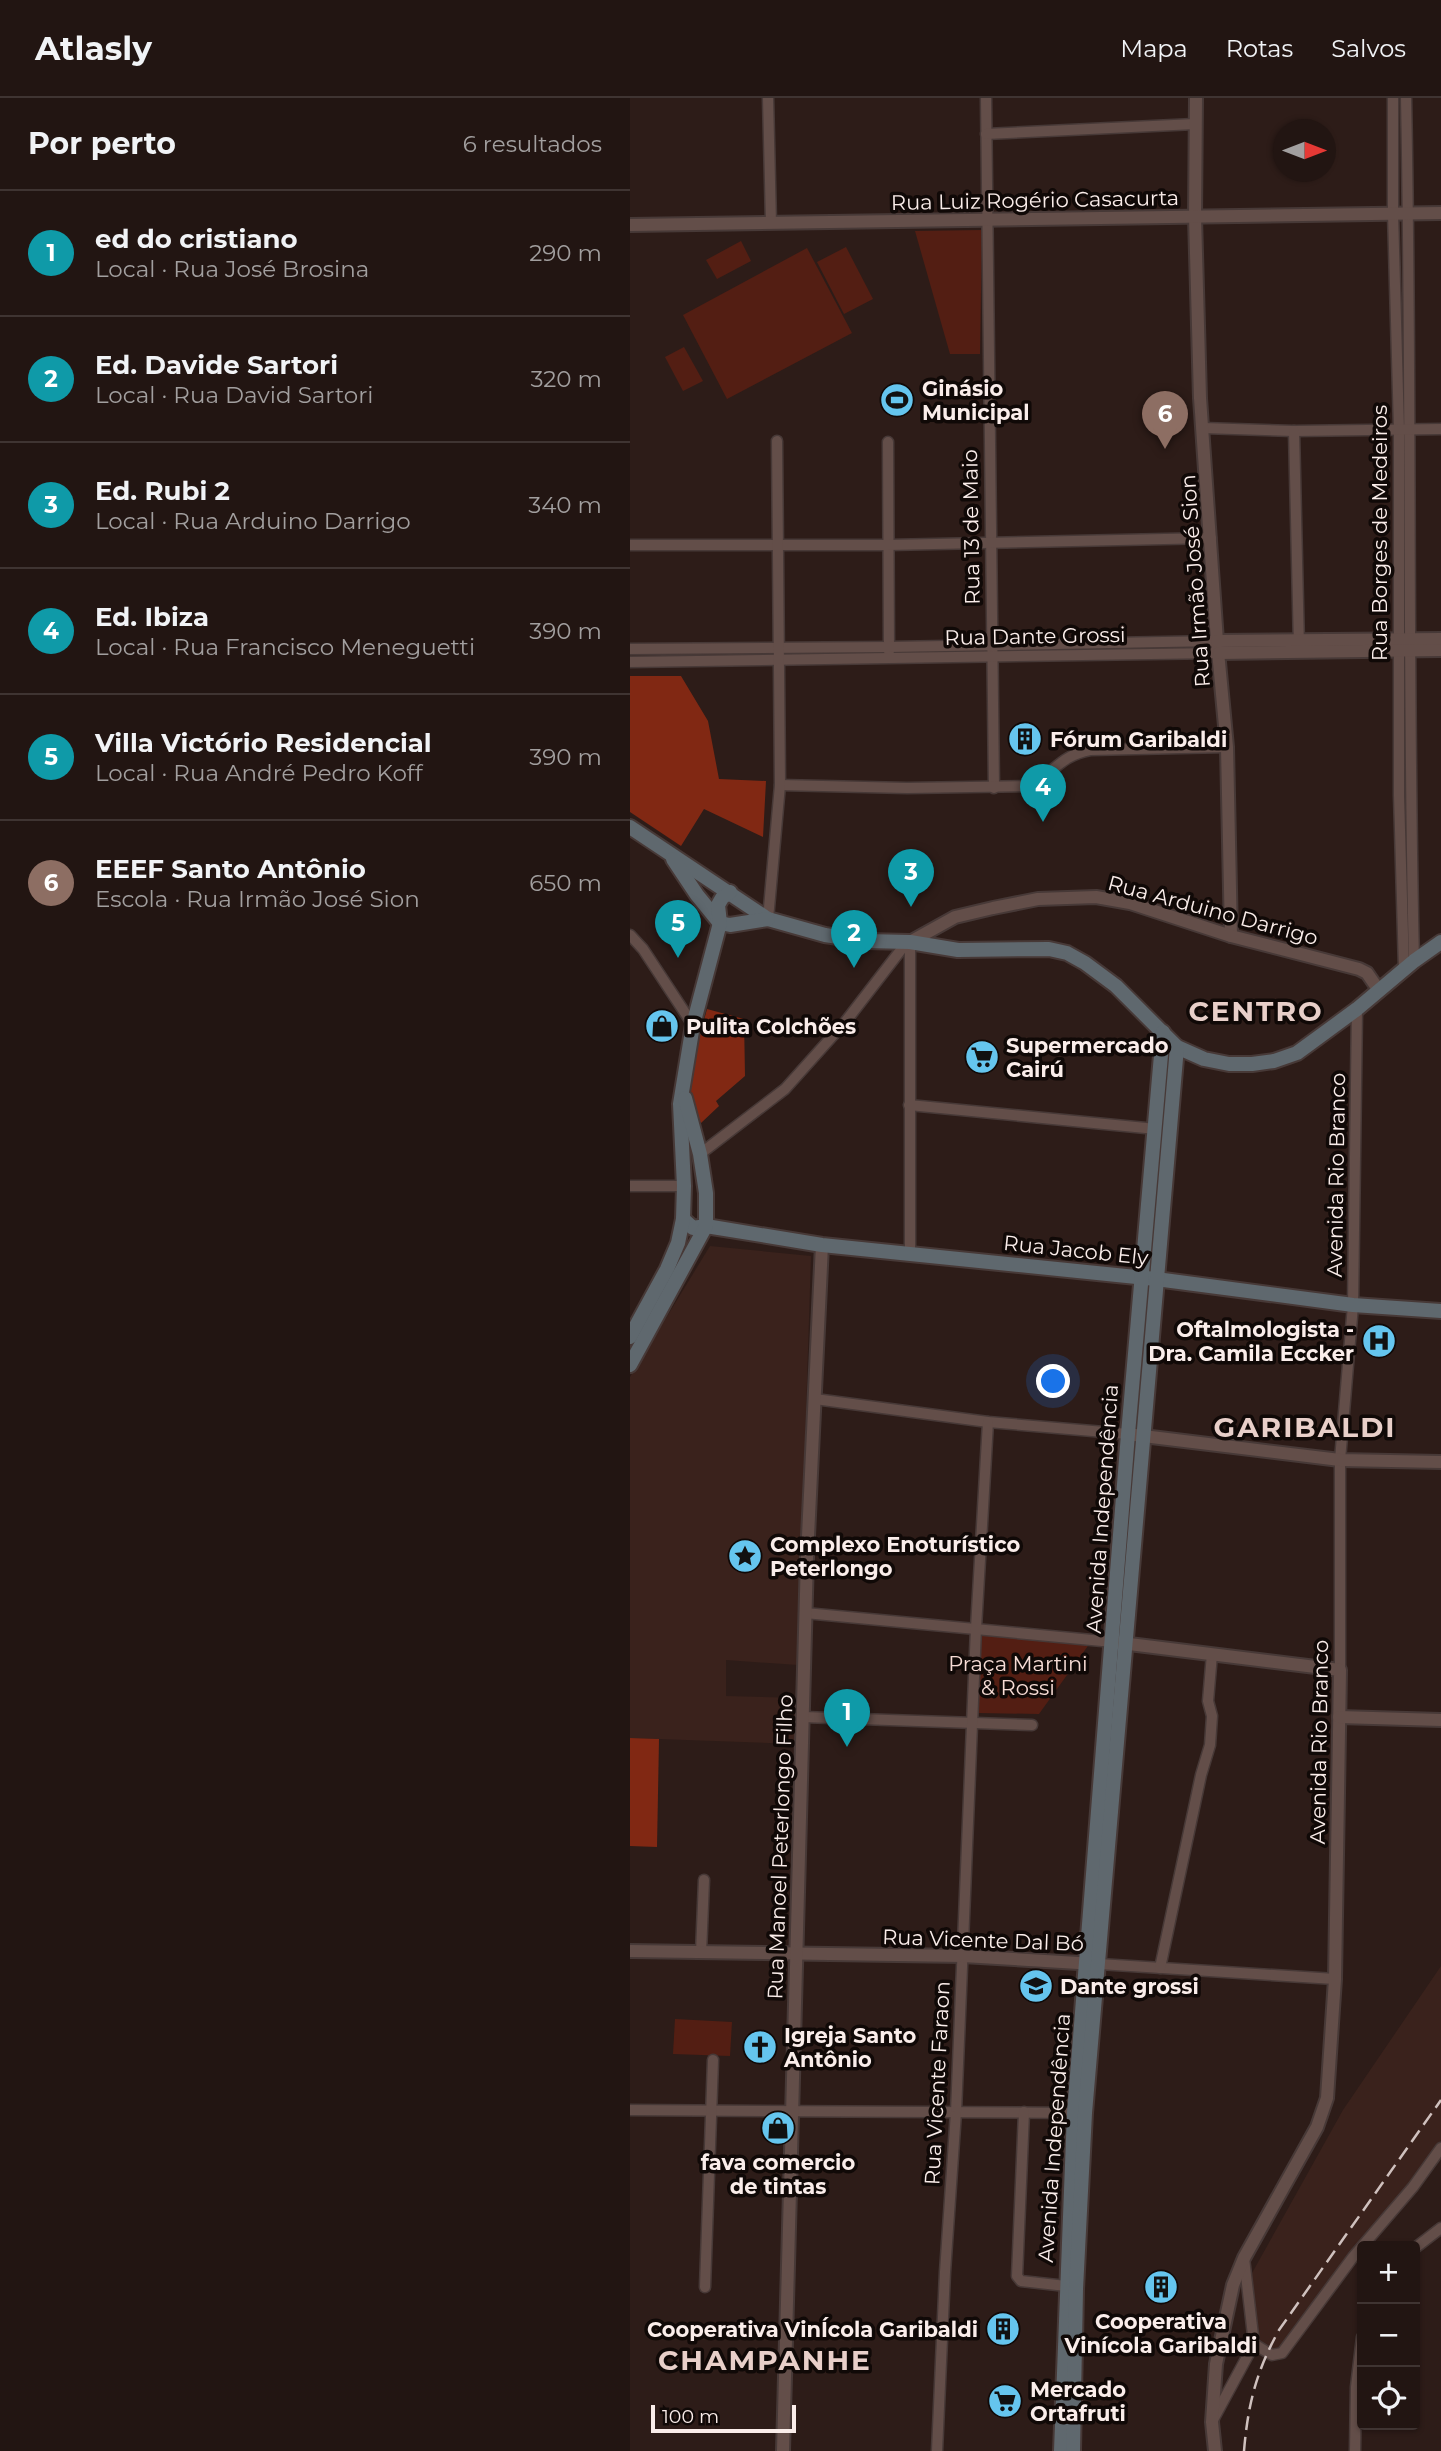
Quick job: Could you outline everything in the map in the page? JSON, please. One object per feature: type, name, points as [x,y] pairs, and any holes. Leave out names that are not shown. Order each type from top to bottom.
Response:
[{"type":"main road","points":[[630,827],[768,919],[825,935],[865,941],[909,942],[958,950],[1049,949],[1067,953],[1085,962],[1116,986],[1177,1047],[1204,1059],[1229,1064],[1274,1061],[1297,1053],[1441,942]]},
{"type":"main road","points":[[670,853],[697,895],[720,923],[730,925],[768,919]]},
{"type":"main road","points":[[720,923],[733,919],[738,907],[734,895]]},
{"type":"main road","points":[[630,1337],[678,1244],[683,1219],[684,1185],[680,1117],[682,1090],[693,1025],[720,923]]},
{"type":"main road","name":"Avenida Independência","points":[[1060,2451],[1066,2286],[1080,2113],[1120,1643],[1144,1436],[1156,1129],[1163,1032]]},
{"type":"main road","name":"Avenida Independência","points":[[1120,1643],[1128,1434],[1177,1047]]},
{"type":"main road","points":[[630,1365],[706,1226],[706,1193],[701,1154],[682,1090]]},
{"type":"main road","points":[[684,1185],[698,1183],[706,1193]]},
{"type":"main road","name":"Rua Jacob Ely","points":[[683,1219],[693,1228],[706,1226],[822,1245],[1149,1279],[1353,1305],[1441,1311]]},
{"type":"main road","name":"Avenida Independência","points":[[1073,2451],[1080,2113]]},
{"type":"street","points":[[768,98],[771,223]]},
{"type":"street","name":"Rua 13 de Maio","points":[[986,98],[994,788]]},
{"type":"street","name":"Rua Irmão José Sion","points":[[1196,98],[1195,217],[1200,398],[1227,747],[1231,936]]},
{"type":"street","name":"Rua Borges de Medeiros","points":[[1393,98],[1393,214],[1410,530],[1405,645],[1404,795],[1409,965]]},
{"type":"street","name":"Rua Borges de Medeiros","points":[[1405,645],[1397,531],[1404,430],[1409,213],[1406,98]]},
{"type":"street","points":[[986,134],[1195,124]]},
{"type":"street","points":[[1393,152],[1407,151]]},
{"type":"street","name":"Rua Luiz Rogério Casacurta","points":[[630,225],[1441,213]]},
{"type":"street","points":[[1203,428],[1294,431],[1441,429]]},
{"type":"street","points":[[1294,431],[1299,646]]},
{"type":"street","points":[[768,919],[780,785],[778,441]]},
{"type":"street","points":[[888,442],[888,658]]},
{"type":"street","points":[[1397,531],[1410,530]]},
{"type":"street","points":[[630,545],[888,545],[1210,538]]},
{"type":"street","name":"Rua Dante Grossi","points":[[1405,645],[1441,639]]},
{"type":"street","name":"Rua Dante Grossi","points":[[630,649],[888,658],[992,651],[1218,647],[1405,645],[1441,650]]},
{"type":"street","name":"Rua Dante Grossi","points":[[630,662],[888,647],[992,651]]},
{"type":"street","points":[[780,785],[994,788],[1027,786],[1035,783],[1065,757],[1082,751],[1227,747]]},
{"type":"street","name":"Rua Arduino Darrigo","points":[[909,942],[955,918],[993,908],[1038,899],[1085,898],[1130,903],[1231,936],[1359,969],[1367,973],[1378,989]]},
{"type":"street","points":[[630,935],[643,949],[693,1025]]},
{"type":"street","points":[[909,942],[910,1254]]},
{"type":"street","points":[[701,1154],[793,1081],[846,1021],[909,942]]},
{"type":"street","name":"Avenida Rio Branco","points":[[1215,2451],[1212,2422],[1216,2364],[1233,2285],[1244,2258],[1322,2115],[1330,2073],[1335,1979],[1340,1460],[1353,1305],[1357,1009]]},
{"type":"street","points":[[909,1105],[1156,1129]]},
{"type":"street","points":[[630,1186],[684,1185]]},
{"type":"street","name":"Rua Manoel Peterlongo Filho","points":[[783,2451],[805,1613],[822,1245]]},
{"type":"street","points":[[815,1399],[988,1422],[1128,1434],[1340,1460],[1441,1462]]},
{"type":"street","name":"Rua Vicente Faraon","points":[[937,2451],[944,2272],[956,2112],[976,1628],[988,1422]]},
{"type":"street","points":[[805,1613],[1120,1643],[1340,1670]]},
{"type":"street","points":[[1160,1968],[1201,1775],[1210,1745],[1212,1716],[1208,1701],[1212,1654]]},
{"type":"street","points":[[803,1717],[1032,1726]]},
{"type":"street","points":[[1339,1717],[1441,1720]]},
{"type":"street","points":[[701,1953],[704,1880]]},
{"type":"street","name":"Rua Vicente Dal Bó","points":[[630,1951],[963,1956],[1335,1979]]},
{"type":"street","points":[[705,2287],[713,2060]]},
{"type":"street","points":[[630,2110],[1080,2113]]},
{"type":"street","points":[[1024,2112],[1017,2276],[1021,2281],[1066,2286]]},
{"type":"street","points":[[1254,2344],[1272,2355],[1282,2353],[1353,2257],[1413,2187],[1441,2148]]},
{"type":"street","points":[[1420,2245],[1441,2228]]},
{"type":"street","points":[[1212,2422],[1254,2344],[1244,2258]]},
{"type":"street","points":[[1354,2451],[1358,2367]]},
{"type":"shaded area","points":[[630,676],[681,676],[708,721],[719,779],[766,781],[763,837],[704,809],[681,846],[630,812]]},
{"type":"shaded area","points":[[707,1009],[744,1019],[745,1076],[716,1101],[719,1106],[701,1123],[692,1109],[691,1084],[694,1058]]},
{"type":"shaded area","points":[[710,1246],[811,1256],[798,1665],[726,1660],[726,1696],[798,1698],[796,1744],[630,1738],[630,1377]]},
{"type":"shaded area","points":[[630,1738],[659,1739],[657,1847],[630,1846]]},
{"type":"shaded area","points":[[1441,1966],[1441,2140],[1363,2241],[1357,2241],[1357,2249],[1273,2355],[1257,2342],[1252,2273],[1343,2110]]},
{"type":"green space","points":[[982,230],[980,354],[950,354],[915,231]]},
{"type":"green space","points":[[741,241],[751,261],[717,279],[706,260]]},
{"type":"green space","points":[[846,247],[873,299],[844,314],[817,262]]},
{"type":"green space","points":[[807,248],[852,333],[727,399],[683,315]]},
{"type":"green space","points":[[684,347],[703,381],[683,391],[665,357]]},
{"type":"green space","name":"Praça Martini & Rossi","points":[[981,1633],[1090,1643],[1039,1714],[978,1713]]},
{"type":"green space","points":[[675,2019],[732,2022],[730,2056],[673,2054]]},
{"type":"railway","points":[[1244,2451],[1254,2389],[1264,2360],[1279,2330],[1441,2100]]},
{"type":"place","name":"Ginásio Municipal","points":[[897,400]]},
{"type":"place","name":"EEEF Santo Antônio","points":[[1165,449]]},
{"type":"place","name":"Fórum Garibaldi","points":[[1025,739]]},
{"type":"place","name":"Ed. Ibiza","points":[[1043,822]]},
{"type":"place","name":"Ed. Rubi 2","points":[[911,907]]},
{"type":"place","name":"Villa Victório Residencial","points":[[678,958]]},
{"type":"place","name":"Ed. Davide Sartori","points":[[854,968]]},
{"type":"place","name":"Pulita Colchões","points":[[662,1026]]},
{"type":"place","name":"Supermercado Cairú","points":[[982,1057]]},
{"type":"place","name":"Oftalmologista - Dra. Camila Eccker","points":[[1379,1341]]},
{"type":"place","name":"Complexo Enoturístico Peterlongo","points":[[745,1556]]},
{"type":"place","name":"ed do cristiano","points":[[847,1747]]},
{"type":"place","name":"Dante grossi","points":[[1036,1986]]},
{"type":"place","name":"Igreja Santo Antônio","points":[[760,2047]]},
{"type":"place","name":"fava comercio de tintas","points":[[778,2128]]},
{"type":"place","name":"Cooperativa Vinícola Garibaldi","points":[[1161,2287]]},
{"type":"place","name":"Cooperativa VinÍcola Garibaldi","points":[[1003,2329]]},
{"type":"place","name":"Mercado Ortafruti","points":[[1005,2401]]},
{"type":"district","name":"CENTRO","points":[[1256,1011]]},
{"type":"district","name":"GARIBALDI","points":[[1305,1427]]},
{"type":"district","name":"CHAMPANHE","points":[[765,2360]]}]
